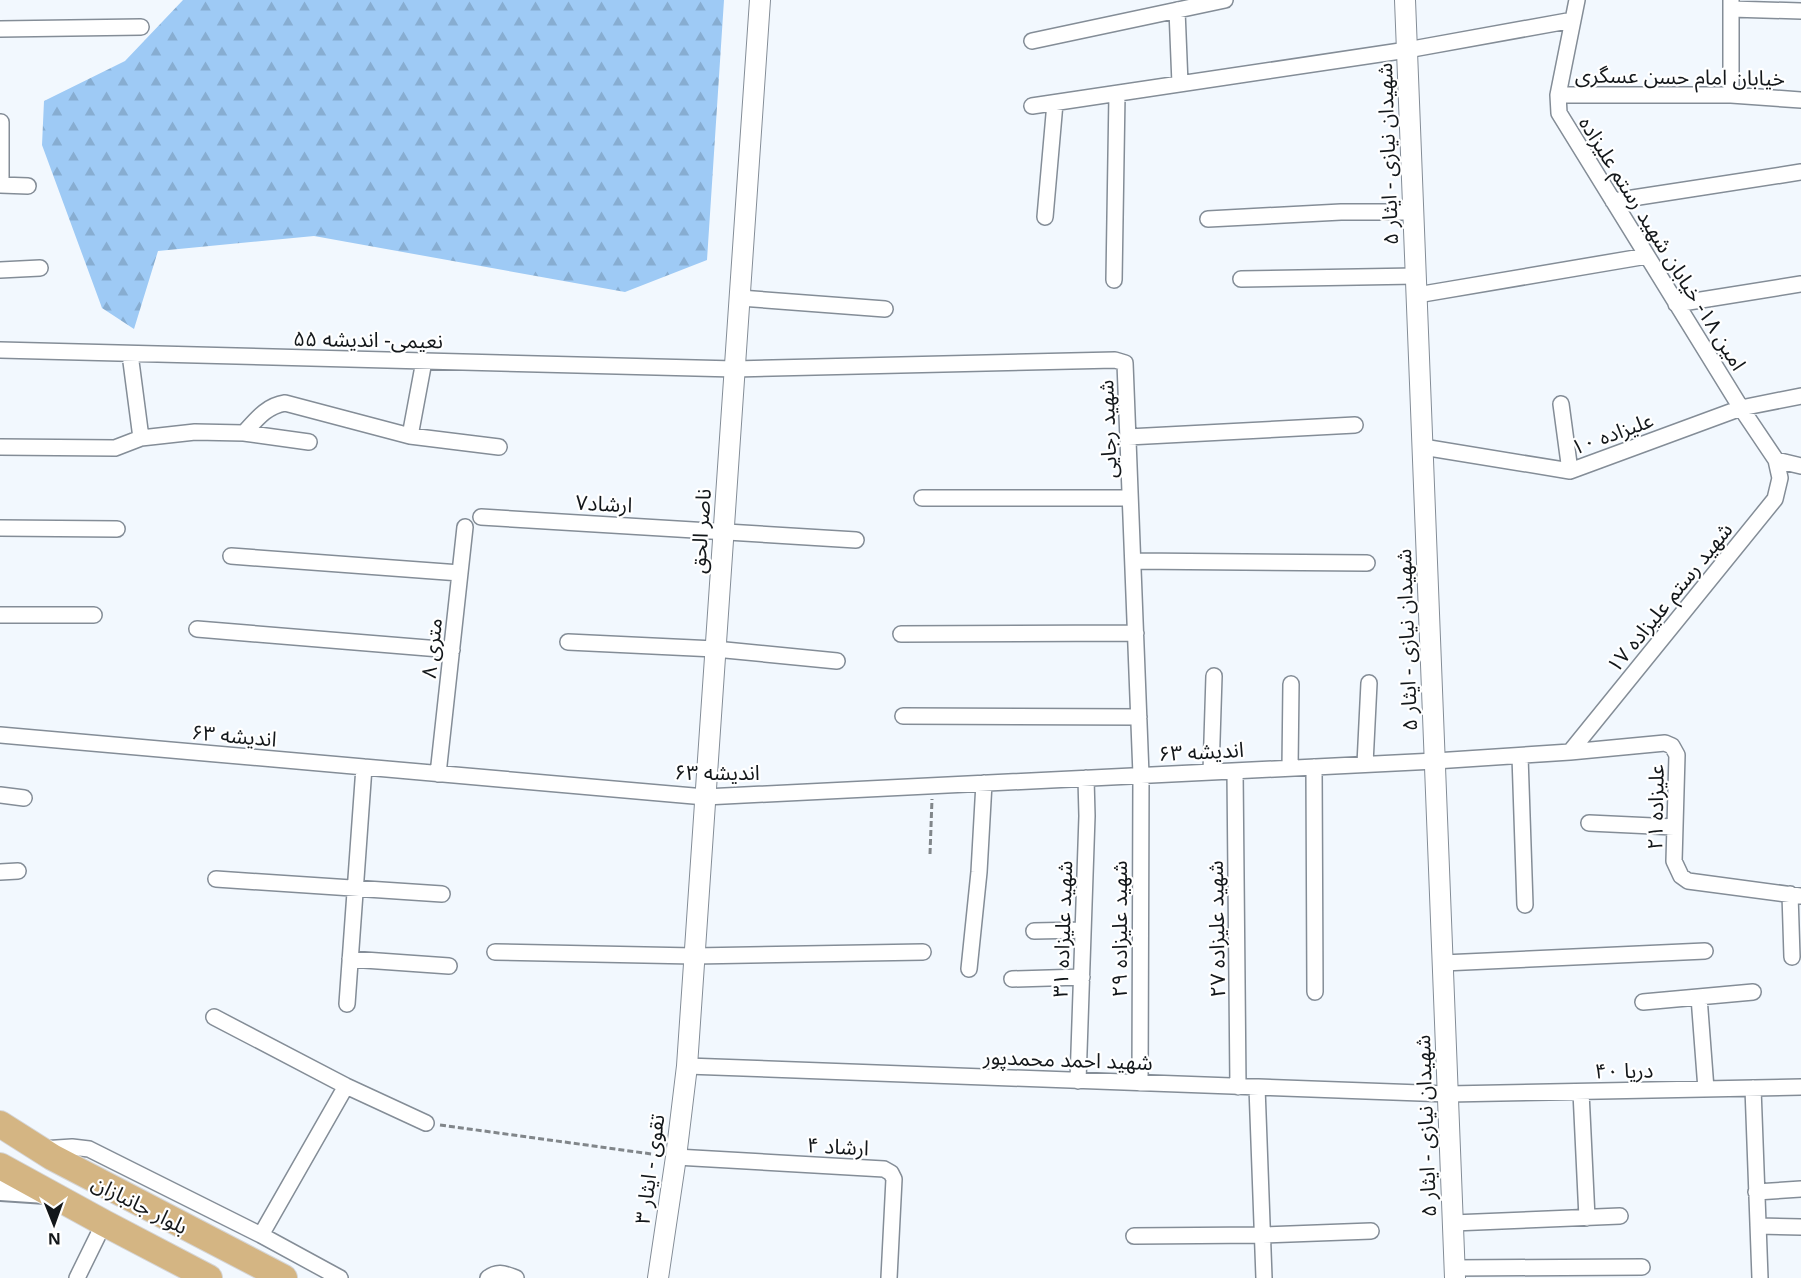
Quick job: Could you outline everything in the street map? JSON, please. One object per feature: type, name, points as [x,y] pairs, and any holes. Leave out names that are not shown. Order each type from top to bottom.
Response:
[{"type":"main road","name":"بلوار جانبازان","points":[[3,1129],[117,1192],[284,1278]]},
{"type":"main road","name":"بلوار جانبازان","points":[[0,1166],[209,1278]]},
{"type":"main road","points":[[0,1189],[48,1192]]},
{"type":"street","name":"ناصر الحق","points":[[687,1066],[760,0]]},
{"type":"street","points":[[1032,41],[1225,0]]},
{"type":"street","name":"شهیدان نیازی - ایثار ۵","points":[[1405,0],[1455,1273]]},
{"type":"street","name":"امین ۱۸- خيابان شهيد رستم عليزاده","points":[[1577,0],[1558,95],[1559,113],[1741,408],[1776,460]]},
{"type":"street","points":[[1731,95],[1731,5],[1801,10]]},
{"type":"street","points":[[1177,10],[1180,84]]},
{"type":"street","points":[[1032,106],[1407,50],[1573,20]]},
{"type":"street","points":[[0,29],[141,27]]},
{"type":"street","points":[[1114,280],[1117,93]]},
{"type":"street","name":"خیابان امام حسن عسگری","points":[[1558,95],[1731,95],[1801,100]]},
{"type":"street","points":[[1045,217],[1055,103]]},
{"type":"street","points":[[1,122],[0,185],[28,186]]},
{"type":"street","points":[[1613,201],[1801,172]]},
{"type":"street","points":[[1208,219],[1341,212],[1414,212]]},
{"type":"street","points":[[1241,279],[1416,286],[1647,256]]},
{"type":"street","points":[[0,270],[40,268]]},
{"type":"street","points":[[1676,304],[1801,284]]},
{"type":"street","points":[[740,298],[885,309]]},
{"type":"street","name":"نعیمی- اندیشه ۵۵","points":[[0,350],[735,369]]},
{"type":"street","points":[[130,354],[141,438]]},
{"type":"street","name":"شهید رجایی","points":[[735,369],[1115,360],[1125,363],[1141,775]]},
{"type":"street","points":[[410,436],[424,361]]},
{"type":"street","name":"علیزاده ۱۰","points":[[1423,447],[1570,471],[1741,408],[1801,396]]},
{"type":"street","points":[[244,433],[274,404],[285,403],[410,436],[499,447]]},
{"type":"street","points":[[1561,404],[1570,471]]},
{"type":"street","points":[[1128,437],[1355,425]]},
{"type":"street","points":[[0,447],[115,448],[141,438],[195,432],[244,433],[309,442]]},
{"type":"street","points":[[1776,460],[1801,466]]},
{"type":"street","name":"۱۷ شهید رستم علیزاده","points":[[1570,752],[1775,499],[1780,478],[1776,460]]},
{"type":"street","points":[[922,498],[1130,498]]},
{"type":"street","name":"ارشاد۷","points":[[481,517],[856,540]]},
{"type":"street","name":"۸ متری","points":[[438,774],[465,527]]},
{"type":"street","points":[[0,528],[117,529]]},
{"type":"street","points":[[231,556],[460,573]]},
{"type":"street","points":[[1133,561],[1367,563]]},
{"type":"street","points":[[0,615],[94,615]]},
{"type":"street","points":[[197,629],[452,650]]},
{"type":"street","points":[[902,634],[1136,633]]},
{"type":"street","points":[[568,642],[715,650],[837,661]]},
{"type":"street","points":[[1211,772],[1214,676]]},
{"type":"street","points":[[1365,764],[1369,682]]},
{"type":"street","points":[[1290,768],[1291,684]]},
{"type":"street","points":[[903,716],[1139,717]]},
{"type":"street","name":"اندیشه ۶۳","points":[[0,735],[705,797],[1435,761]]},
{"type":"street","name":"علیزاده ۲۱","points":[[1435,761],[1665,743],[1672,746],[1677,755],[1674,827],[1676,867],[1684,879],[1796,895]]},
{"type":"street","points":[[1520,756],[1525,905]]},
{"type":"street","points":[[347,1004],[364,767]]},
{"type":"street","points":[[1314,767],[1315,992]]},
{"type":"street","name":"شهید علیزاده ۲۷","points":[[1235,771],[1238,1086]]},
{"type":"street","name":"شهید علیزاده ۲۹","points":[[1140,1083],[1141,775]]},
{"type":"street","name":"شهید علیزاده ۳۱","points":[[1078,1081],[1087,816],[1086,778]]},
{"type":"street","points":[[969,969],[979,873],[984,783]]},
{"type":"street","points":[[0,795],[24,798]]},
{"type":"street","points":[[1589,823],[1674,827]]},
{"type":"street","points":[[0,872],[18,872]]},
{"type":"street","points":[[216,879],[442,894]]},
{"type":"street","points":[[1791,957],[1796,895]]},
{"type":"street","points":[[1034,931],[1083,930]]},
{"type":"street","points":[[1443,963],[1705,951]]},
{"type":"street","points":[[495,952],[694,956],[922,952]]},
{"type":"street","points":[[350,959],[449,966]]},
{"type":"street","points":[[1012,979],[1082,977]]},
{"type":"street","points":[[1643,1002],[1753,992]]},
{"type":"street","points":[[1700,997],[1706,1089]]},
{"type":"street","points":[[214,1017],[346,1086],[426,1123]]},
{"type":"street","name":"شهید احمد محمدپور","points":[[687,1066],[1448,1094]]},
{"type":"street","name":"تقوی - ایثار ۳","points":[[658,1278],[687,1066]]},
{"type":"street","points":[[261,1235],[346,1086]]},
{"type":"street","points":[[1257,1087],[1264,1278]]},
{"type":"street","name":"دریا ۴۰","points":[[1448,1094],[1801,1087]]},
{"type":"street","points":[[1753,1088],[1760,1278]]},
{"type":"street","points":[[1581,1092],[1587,1218]]},
{"type":"street","points":[[40,1149],[72,1147],[89,1149],[261,1235],[340,1278]]},
{"type":"street","name":"ارشاد ۴","points":[[676,1157],[884,1170],[891,1173],[894,1179],[889,1278]]},
{"type":"street","points":[[1756,1192],[1801,1189]]},
{"type":"street","points":[[1453,1223],[1620,1216]]},
{"type":"street","points":[[77,1278],[104,1223]]},
{"type":"street","points":[[1758,1226],[1801,1227]]},
{"type":"street","points":[[1134,1236],[1371,1231]]},
{"type":"street","points":[[1455,1273],[1642,1267]]},
{"type":"street","points":[[491,1276],[503,1273],[516,1278]]},
{"type":"path","points":[[930,854],[933,786]]},
{"type":"path","points":[[426,1123],[676,1157]]},
{"type":"green space","points":[[183,0],[724,0],[707,260],[625,292],[314,236],[158,251],[134,329],[102,308],[42,145],[44,101],[125,61]]}]
